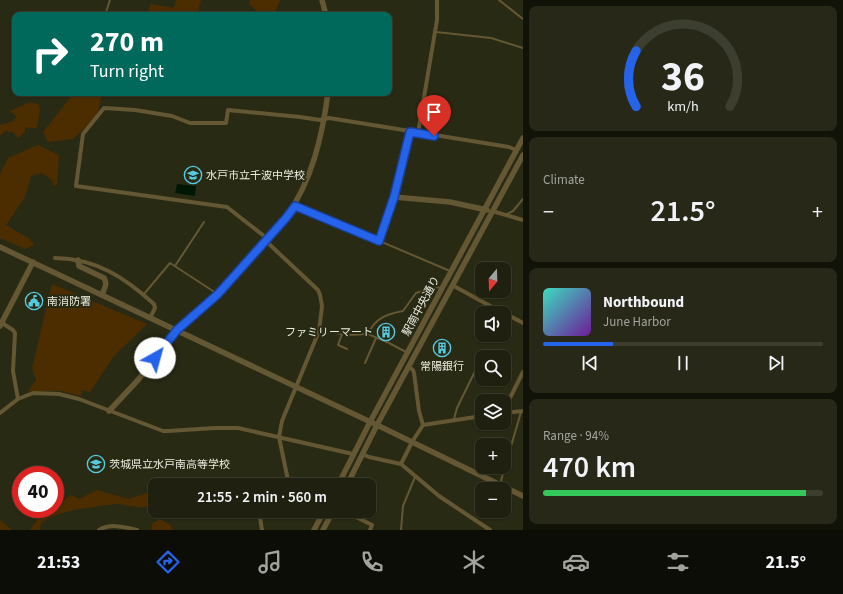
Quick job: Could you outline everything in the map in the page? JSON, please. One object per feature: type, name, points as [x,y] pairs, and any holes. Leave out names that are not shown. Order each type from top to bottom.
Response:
[{"type":"street","points":[[322,0],[325,12]]},
{"type":"street","points":[[418,133],[438,10],[438,0]]},
{"type":"street","points":[[109,411],[138,380],[177,330],[218,294],[295,206],[310,173],[324,118],[328,96]]},
{"type":"street","points":[[288,478],[279,437],[282,421],[319,331],[322,306],[318,290],[266,240],[227,207],[76,186],[83,134],[104,108],[135,110],[172,116],[190,123],[226,123],[228,110],[320,120],[324,118],[509,147],[516,150]]},
{"type":"street","points":[[410,132],[394,197],[450,202],[492,211],[523,220]]},
{"type":"street","name":"駅南中央通り","points":[[341,478],[407,352],[523,138]]},
{"type":"street","name":"駅南中央通り","points":[[350,478],[377,425],[523,155]]},
{"type":"street","points":[[0,247],[377,425],[494,482]]},
{"type":"street","points":[[55,258],[78,260],[99,266],[122,277],[154,304],[155,308],[150,318]]},
{"type":"street","points":[[78,260],[78,266],[104,278],[106,285],[102,295]]},
{"type":"street","points":[[18,398],[13,371],[14,334],[13,330],[1,325],[33,262]]},
{"type":"street","points":[[452,285],[491,306]]},
{"type":"street","points":[[511,317],[523,323]]},
{"type":"street","points":[[408,367],[413,370],[414,373],[419,410],[423,425]]},
{"type":"street","points":[[511,396],[523,372]]},
{"type":"street","points":[[0,413],[18,398],[33,393],[59,394],[79,398],[163,431],[230,427],[353,454]]},
{"type":"street","points":[[511,412],[522,411]]},
{"type":"street","points":[[401,464],[412,442],[423,425],[475,417]]},
{"type":"street","points":[[362,454],[401,464],[439,496],[490,530]]},
{"type":"street","points":[[511,490],[523,496]]},
{"type":"street","points":[[260,518],[262,530]]},
{"type":"street","points":[[314,530],[320,518]]},
{"type":"street","points":[[323,530],[329,518]]},
{"type":"street","points":[[357,518],[372,526],[370,530]]},
{"type":"street","points":[[99,530],[106,526],[137,530]]},
{"type":"lane","points":[[106,12],[110,0]]},
{"type":"lane","points":[[499,0],[523,18]]},
{"type":"lane","points":[[434,32],[491,38],[523,48]]},
{"type":"lane","points":[[379,241],[394,197]]},
{"type":"lane","points":[[506,215],[518,206],[523,199]]},
{"type":"lane","points":[[295,206],[451,271]]},
{"type":"lane","points":[[518,206],[523,206]]},
{"type":"lane","points":[[175,266],[204,222]]},
{"type":"lane","points":[[144,294],[170,263],[218,294]]},
{"type":"lane","points":[[368,334],[373,324],[378,320],[392,313],[403,311],[416,293],[436,286],[442,288]]},
{"type":"lane","points":[[319,331],[342,334],[368,334],[407,352]]},
{"type":"lane","points":[[342,334],[338,345],[347,349]]},
{"type":"lane","points":[[365,363],[376,338]]},
{"type":"lane","points":[[453,420],[457,408],[475,371]]},
{"type":"lane","points":[[501,482],[522,411]]},
{"type":"lane","points":[[401,530],[403,506],[415,477]]},
{"type":"shaded area","points":[[176,0],[201,0],[198,12],[147,12],[151,4],[174,8]]},
{"type":"shaded area","points":[[250,0],[280,0],[275,12],[257,12],[249,4]]},
{"type":"shaded area","points":[[72,96],[101,96],[98,112],[88,125],[73,139],[48,142],[43,132]]},
{"type":"shaded area","points":[[30,102],[38,104],[40,110],[37,128],[25,127],[25,132],[18,138],[14,133],[6,131],[0,136],[0,125],[11,122],[17,117],[10,111]]},
{"type":"shaded area","points":[[38,145],[59,155],[57,185],[54,185],[51,179],[42,173],[31,176],[25,197],[6,225],[30,239],[34,245],[25,249],[0,238],[0,174],[8,158]]},
{"type":"shaded area","points":[[177,184],[196,186],[195,196],[175,193]]},
{"type":"shaded area","points":[[52,284],[147,324],[114,356],[90,392],[82,390],[81,396],[60,391],[28,391],[36,380],[32,368]]},
{"type":"shaded area","points":[[97,490],[129,499],[148,492],[148,506],[114,504],[64,513],[64,500],[71,495],[79,499]]},
{"type":"shaded area","points":[[38,518],[50,518],[41,523],[40,530],[30,530]]},
{"type":"shaded area","points":[[159,519],[171,525],[172,530],[152,530],[152,524]]},
{"type":"shaded area","points":[[0,520],[12,530],[0,530]]},
{"type":"place","name":"水戸市立千波中学校","points":[[193,175]]},
{"type":"place","name":"南消防署","points":[[34,301]]},
{"type":"place","name":"ファミリーマート","points":[[386,332]]},
{"type":"place","name":"常陽銀行","points":[[442,348]]},
{"type":"place","name":"茨城県立水戸南高等学校","points":[[96,464]]},
{"type":"route","points":[[155,358],[177,330],[218,294],[295,206],[379,241],[394,197],[410,132],[434,136]]}]
